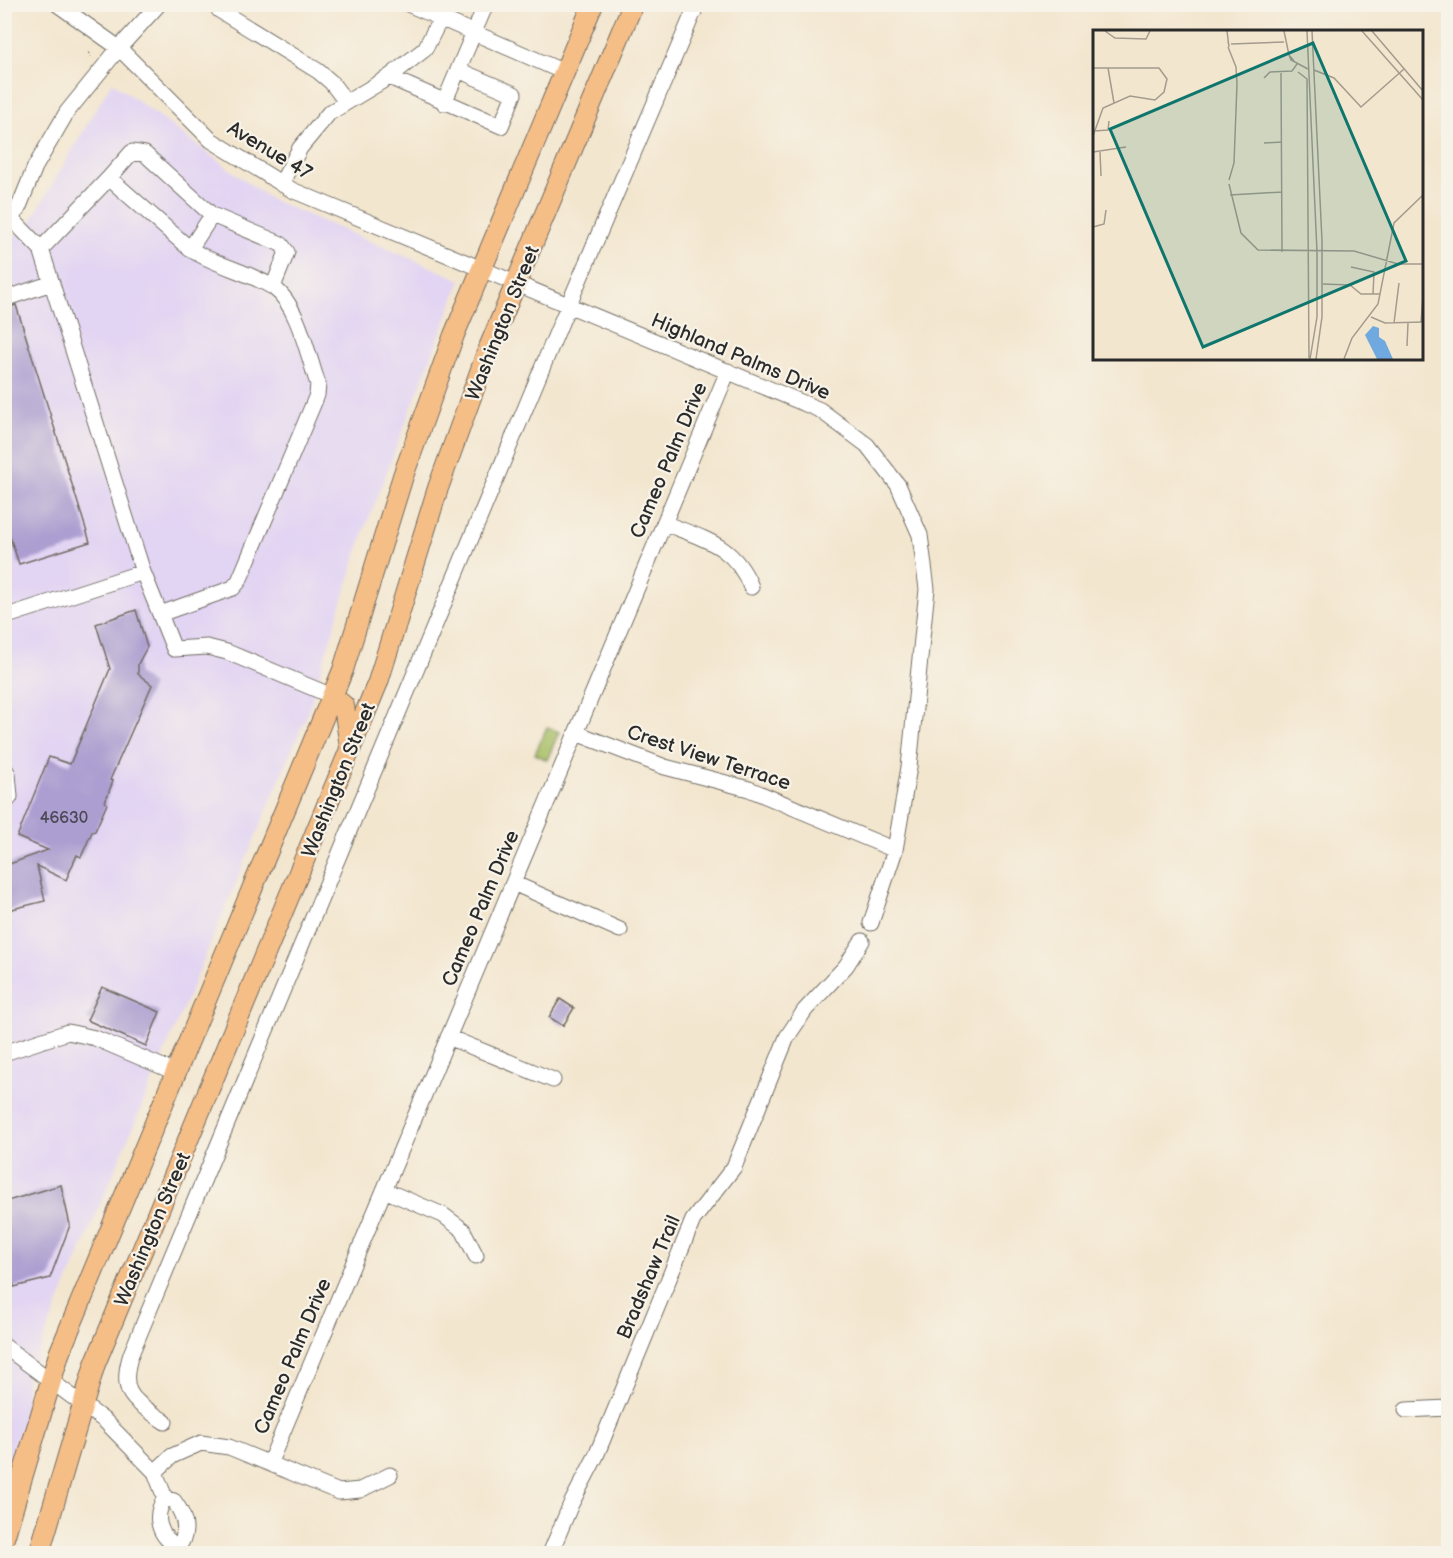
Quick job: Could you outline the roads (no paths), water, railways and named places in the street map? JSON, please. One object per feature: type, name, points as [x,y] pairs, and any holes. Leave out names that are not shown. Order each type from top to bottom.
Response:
[{"type":"main road","name":"Washington Street","points":[[39,1554],[104,1343],[350,750],[393,640],[499,276],[564,72],[593,4]]},
{"type":"main road","name":"Washington Street","points":[[4,1538],[59,1387],[72,1323],[332,696],[358,628],[403,476],[454,335],[499,276],[633,4]]},
{"type":"main road","points":[[332,696],[344,706],[350,750]]},
{"type":"street","name":"Avenue 47","points":[[57,4],[119,48],[211,140],[281,184],[499,276]]},
{"type":"street","points":[[159,4],[119,48],[67,112],[35,167],[8,222],[41,249],[143,572],[174,649],[207,647],[227,652],[332,696]]},
{"type":"street","points":[[224,4],[219,10],[318,71],[331,82],[346,102]]},
{"type":"street","points":[[408,4],[564,72]]},
{"type":"street","points":[[281,184],[300,148],[329,113],[388,77],[425,49],[442,20],[448,4]]},
{"type":"street","points":[[444,103],[486,4]]},
{"type":"street","points":[[165,1422],[133,1400],[126,1387],[125,1372],[131,1354],[569,305],[698,4]]},
{"type":"street","points":[[388,77],[501,126],[514,94],[458,70]]},
{"type":"street","points":[[41,249],[132,152],[145,154],[212,215],[281,244],[287,252],[273,287]]},
{"type":"street","points":[[109,178],[190,249],[205,259],[273,287],[284,297],[292,310],[318,384],[317,395],[239,581],[233,588],[160,614]]},
{"type":"street","points":[[190,249],[212,215]]},
{"type":"street","name":"Highland Palms Drive","points":[[499,276],[820,410],[867,445],[898,485],[920,535],[927,589],[909,766],[895,850],[871,922]]},
{"type":"street","points":[[4,299],[52,284]]},
{"type":"street","name":"Cameo Palm Drive","points":[[270,1462],[728,371]]},
{"type":"street","points":[[664,523],[722,547],[743,567],[751,587]]},
{"type":"street","points":[[4,617],[143,572]]},
{"type":"street","name":"Crest View Terrace","points":[[576,733],[665,767],[748,789],[895,850]]},
{"type":"street","points":[[4,768],[8,774],[10,797],[4,804]]},
{"type":"street","points":[[513,883],[620,930]]},
{"type":"street","name":"Bradshaw Trail","points":[[550,1554],[570,1504],[596,1456],[693,1220],[734,1167],[787,1037],[805,1010],[846,966],[862,941]]},
{"type":"street","points":[[4,1053],[68,1032],[95,1038],[177,1072]]},
{"type":"street","points":[[448,1037],[553,1080]]},
{"type":"street","points":[[384,1190],[443,1215],[463,1230],[476,1256]]},
{"type":"street","points":[[4,1346],[106,1423],[155,1472],[165,1498]]},
{"type":"street","points":[[1406,1410],[1449,1408]]},
{"type":"street","points":[[155,1472],[172,1456],[201,1443],[229,1446],[339,1492],[360,1490],[390,1475]]},
{"type":"street","points":[[165,1498],[174,1501],[185,1522],[186,1533],[178,1550],[159,1528],[159,1506],[165,1498]]}]
